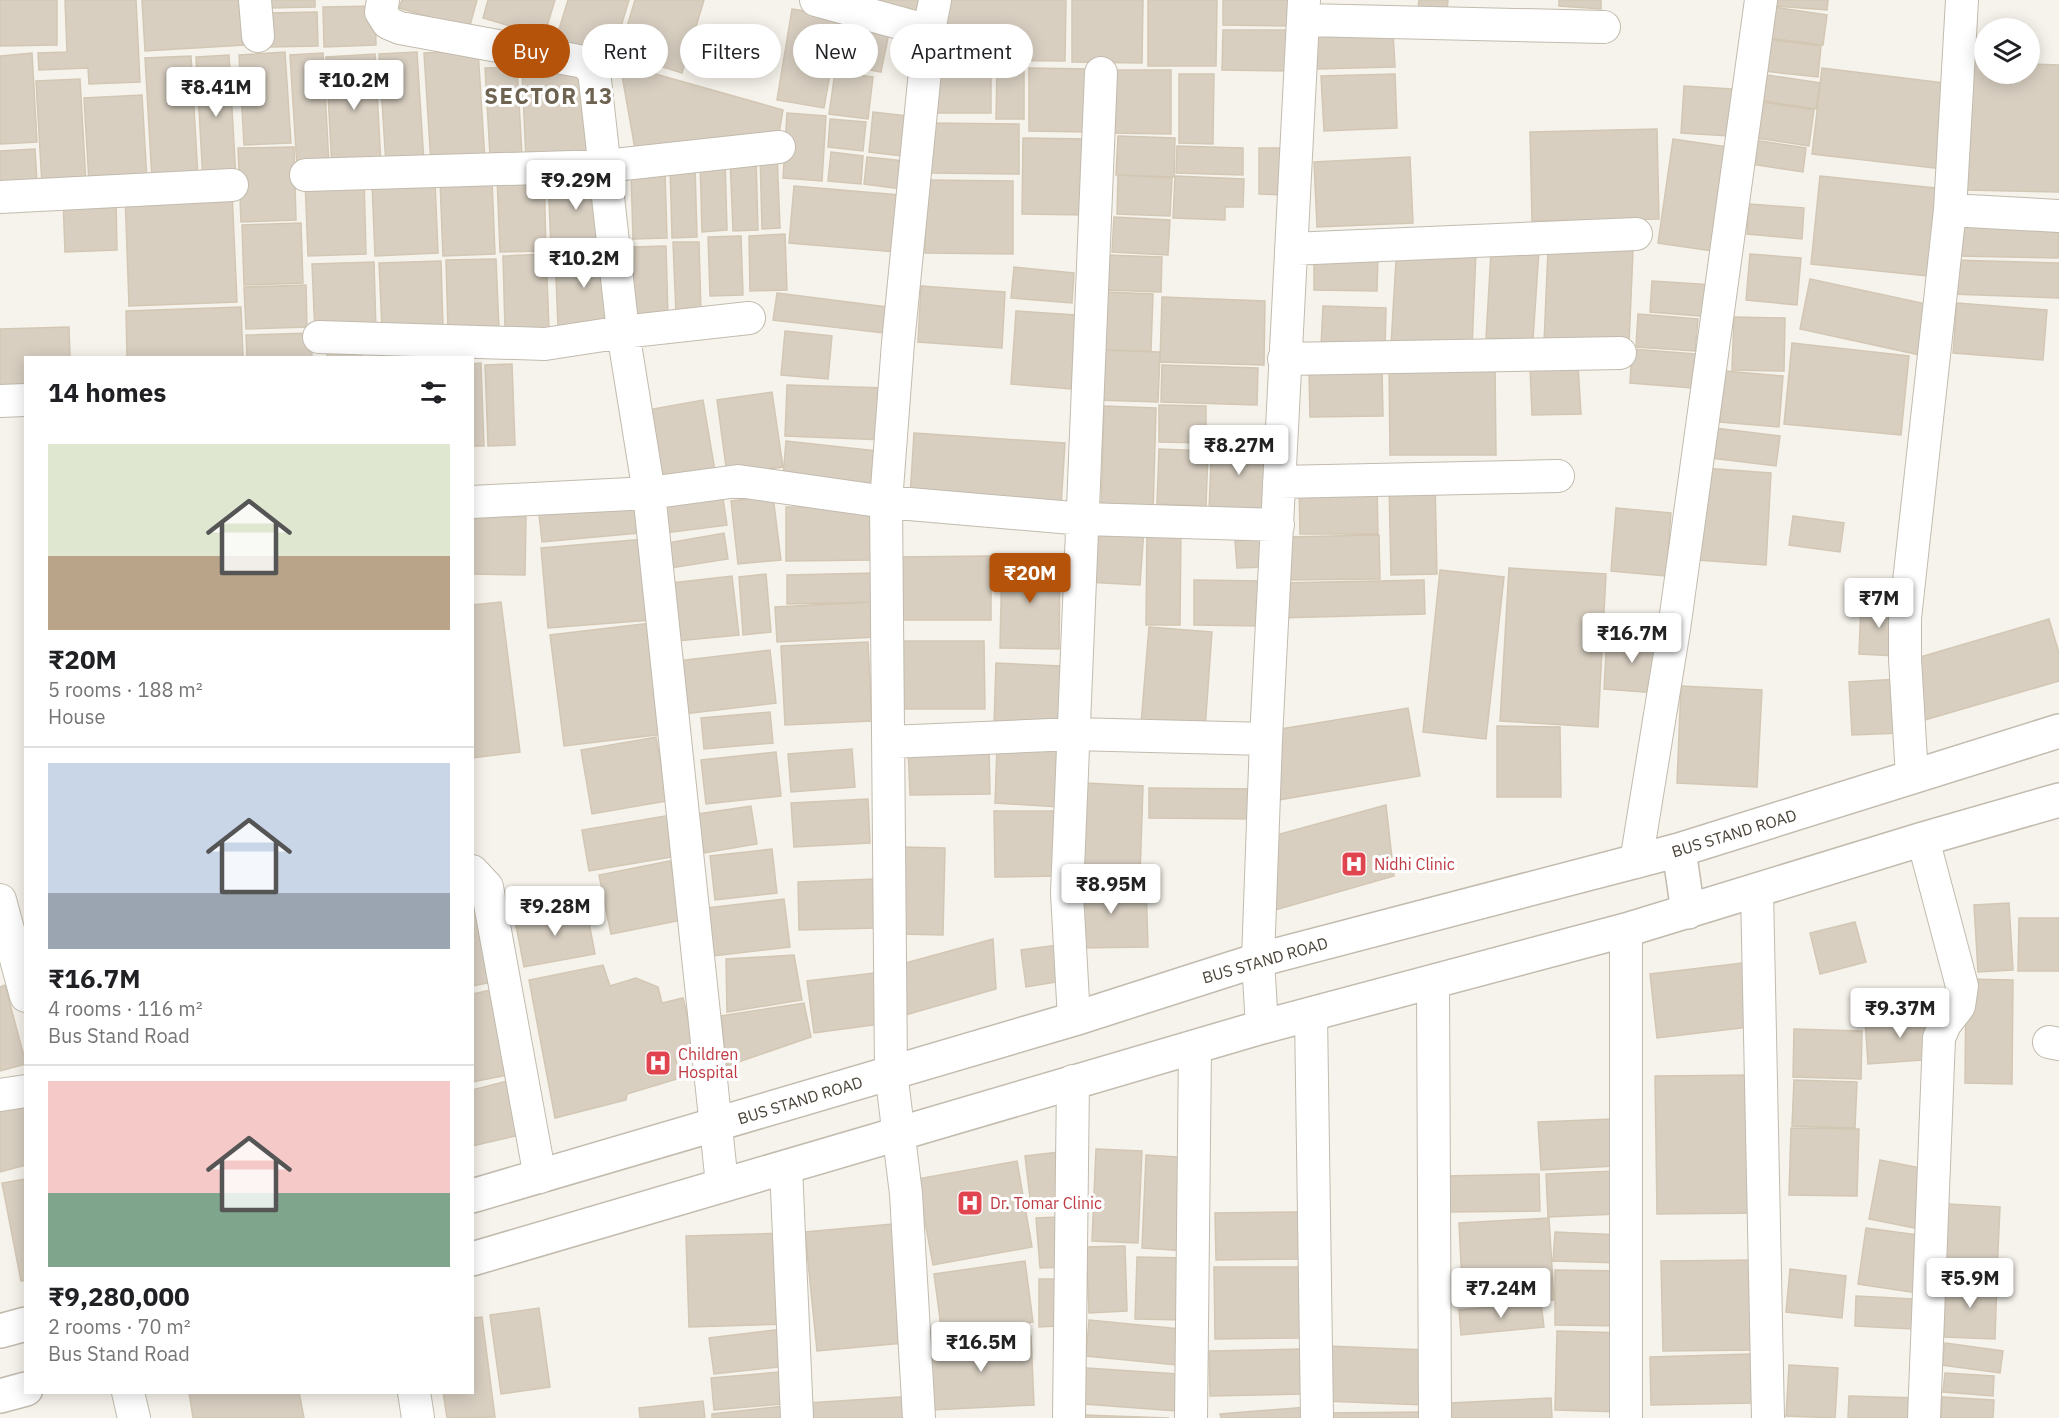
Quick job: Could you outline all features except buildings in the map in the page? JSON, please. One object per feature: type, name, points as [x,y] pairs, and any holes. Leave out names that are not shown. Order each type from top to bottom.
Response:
[{"type":"street","points":[[255,0],[258,36]]},
{"type":"street","points":[[383,0],[381,12],[388,23],[400,28],[584,62],[594,71],[623,332],[649,493],[722,1184]]},
{"type":"street","points":[[816,0],[903,24]]},
{"type":"street","points":[[930,24],[935,0]]},
{"type":"street","points":[[1636,862],[1674,629],[1761,0]]},
{"type":"street","points":[[1912,777],[1905,618],[1950,210],[1962,0]]},
{"type":"street","points":[[1262,1026],[1258,960],[1266,739],[1278,525],[1284,359],[1304,10],[1604,27]]},
{"type":"street","points":[[1074,1019],[1067,893],[1101,73]]},
{"type":"street","points":[[919,1418],[900,1133],[891,1072],[890,742],[886,502],[898,343],[923,78]]},
{"type":"street","points":[[306,176],[605,166],[780,147]]},
{"type":"street","points":[[0,197],[232,185]]},
{"type":"street","points":[[1950,210],[2059,216]]},
{"type":"street","points":[[1291,249],[1636,234]]},
{"type":"street","points":[[319,337],[512,345],[545,344],[623,332],[749,318]]},
{"type":"street","points":[[1284,359],[1620,353]]},
{"type":"street","points":[[0,401],[24,400]]},
{"type":"street","points":[[1279,482],[1558,476]]},
{"type":"street","points":[[474,502],[649,493],[738,482],[886,502],[1084,519],[1278,525]]},
{"type":"street","name":"BUS STAND ROAD","points":[[474,1195],[1074,1019],[1258,960],[1679,850],[2059,731]]},
{"type":"street","points":[[890,742],[1073,734],[1266,739]]},
{"type":"street","points":[[474,1258],[1073,1081],[1195,1048],[1262,1026],[1626,930],[2059,800]]},
{"type":"street","points":[[1923,839],[1962,992],[1959,1006],[1945,1024],[1939,1038],[1924,1418]]},
{"type":"street","points":[[1679,850],[1688,912]]},
{"type":"street","points":[[474,873],[487,887],[540,1177]]},
{"type":"street","points":[[1757,891],[1768,1418]]},
{"type":"street","points":[[0,900],[24,989]]},
{"type":"street","points":[[1626,930],[1626,1418]]},
{"type":"street","points":[[1433,982],[1435,1418]]},
{"type":"street","points":[[1311,1014],[1317,1418]]},
{"type":"street","points":[[1191,1418],[1195,1048]]},
{"type":"street","points":[[1069,1418],[1073,1081]]},
{"type":"street","points":[[0,1095],[24,1091]]},
{"type":"street","points":[[786,1167],[797,1418]]},
{"type":"street","points":[[0,1331],[24,1325]]},
{"type":"street","points":[[0,1396],[24,1390]]},
{"type":"street","points":[[128,1394],[134,1418]]},
{"type":"street","points":[[414,1394],[418,1418]]},
{"type":"place","name":"Nidhi Clinic","points":[[1354,864]]},
{"type":"place","name":"Children Hospital","points":[[658,1063]]},
{"type":"place","name":"Dr. Tomar Clinic","points":[[970,1203]]},
{"type":"district","name":"SECTOR 13","points":[[549,95]]}]
